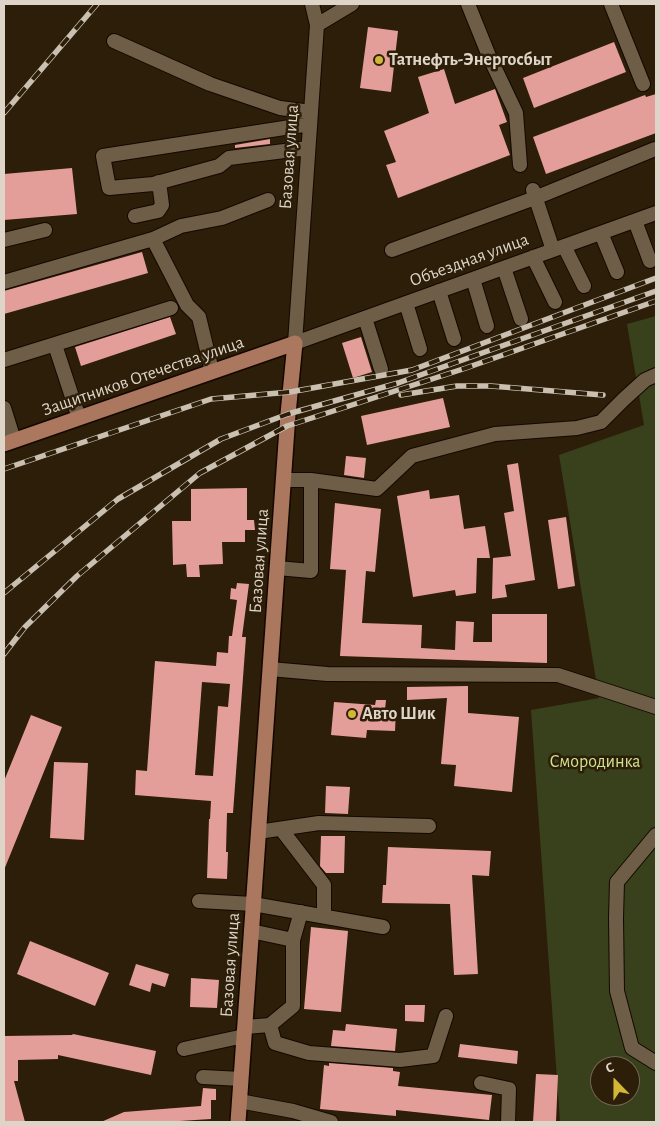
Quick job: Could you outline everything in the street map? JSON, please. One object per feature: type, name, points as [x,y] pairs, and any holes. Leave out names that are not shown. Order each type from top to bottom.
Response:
[{"type":"main road","name":"Защитников Отечества улица","points":[[9,442],[295,343]]},
{"type":"main road","name":"Базовая улица","points":[[238,1122],[283,480],[295,343]]},
{"type":"street","name":"Базовая улица","points":[[295,343],[317,26],[312,4]]},
{"type":"street","points":[[317,26],[352,4]]},
{"type":"street","points":[[468,4],[489,56],[516,114],[520,165]]},
{"type":"street","points":[[611,4],[643,84]]},
{"type":"street","points":[[114,41],[210,84],[311,118]]},
{"type":"street","points":[[308,148],[228,158],[219,166],[159,182],[110,188],[103,156],[228,137],[311,118]]},
{"type":"street","points":[[228,137],[228,158]]},
{"type":"street","points":[[392,250],[534,193],[655,149]]},
{"type":"street","points":[[135,216],[158,211],[162,205],[159,182]]},
{"type":"street","points":[[534,193],[559,248],[584,286]]},
{"type":"street","points":[[4,282],[153,239],[181,226],[222,218],[268,200]]},
{"type":"street","name":"Объездная улица","points":[[295,343],[656,213]]},
{"type":"street","points":[[635,221],[650,261]]},
{"type":"street","points":[[4,240],[45,230]]},
{"type":"street","points":[[601,233],[617,272]]},
{"type":"street","points":[[153,239],[187,305],[199,317],[212,371]]},
{"type":"street","points":[[533,257],[555,302]]},
{"type":"street","points":[[504,268],[521,319]]},
{"type":"street","points":[[473,279],[487,326]]},
{"type":"street","points":[[439,291],[454,339]]},
{"type":"street","points":[[406,303],[420,349]]},
{"type":"street","points":[[4,360],[171,308]]},
{"type":"street","points":[[365,318],[381,369]]},
{"type":"street","points":[[55,345],[79,418]]},
{"type":"street","points":[[283,480],[311,480],[377,489],[412,456],[495,434],[577,428],[602,422],[624,398],[645,380],[656,374]]},
{"type":"street","points":[[4,408],[9,442]]},
{"type":"street","points":[[277,568],[311,571],[311,480]]},
{"type":"street","points":[[270,669],[327,674],[558,675],[656,706]]},
{"type":"street","points":[[258,832],[319,823],[429,826]]},
{"type":"street","points":[[281,828],[324,885],[324,916]]},
{"type":"street","points":[[656,835],[617,882],[616,918],[617,991],[632,1048],[656,1063]]},
{"type":"street","points":[[199,900],[253,904],[383,927]]},
{"type":"street","points":[[184,1049],[270,1025],[293,1006],[293,940],[301,912]]},
{"type":"street","points":[[251,931],[293,940]]},
{"type":"street","points":[[270,1025],[275,1043],[309,1053],[400,1060],[433,1056],[446,1016]]},
{"type":"street","points":[[203,1077],[241,1079]]},
{"type":"street","points":[[481,1083],[509,1089],[508,1122]]},
{"type":"street","points":[[240,1101],[293,1117],[332,1122]]},
{"type":"green space","name":"Смородинка","points":[[656,316],[656,1122],[560,1122],[531,710],[599,698],[559,455],[644,425],[627,324]]},
{"type":"building","name":"Татнефть-Энергосбыт","points":[[368,27],[398,31],[391,92],[360,88]]},
{"type":"building","points":[[614,42],[626,72],[534,108],[523,78]]},
{"type":"building","points":[[444,69],[455,104],[495,89],[507,122],[499,125],[510,155],[398,198],[386,165],[396,162],[384,131],[429,113],[418,77]]},
{"type":"building","points":[[656,94],[656,133],[546,174],[533,137],[645,95],[646,97]]},
{"type":"building","points":[[270,139],[270,144],[235,148],[235,145]]},
{"type":"building","points":[[72,168],[77,214],[4,220],[4,174]]},
{"type":"building","points":[[142,252],[148,273],[4,314],[4,291]]},
{"type":"building","points":[[170,317],[176,334],[81,366],[75,347]]},
{"type":"building","points":[[361,337],[372,372],[353,378],[342,343]]},
{"type":"building","points":[[443,398],[450,427],[367,445],[361,416]]},
{"type":"building","points":[[346,456],[366,458],[364,478],[344,475]]},
{"type":"building","points":[[518,463],[535,580],[505,585],[507,597],[492,599],[493,558],[511,556],[504,513],[514,511],[507,465]]},
{"type":"building","points":[[247,488],[247,520],[254,520],[255,530],[245,530],[245,542],[222,542],[223,564],[199,565],[200,577],[187,577],[186,564],[173,565],[172,521],[191,521],[191,489]]},
{"type":"building","points":[[429,490],[430,499],[459,495],[464,529],[485,526],[490,558],[477,558],[476,593],[456,596],[455,590],[413,597],[397,496]]},
{"type":"building","points":[[335,503],[381,509],[375,572],[366,571],[362,623],[422,625],[421,648],[455,650],[456,621],[474,622],[473,642],[492,642],[492,614],[547,614],[547,663],[340,656],[346,570],[330,569]]},
{"type":"building","points":[[566,517],[575,586],[558,589],[548,520]]},
{"type":"building","points":[[237,583],[249,584],[242,637],[246,637],[233,813],[227,813],[227,879],[207,878],[211,801],[135,795],[136,770],[147,771],[155,661],[216,666],[217,652],[228,653],[229,636],[232,636],[237,600],[230,599],[231,588],[236,589]],"holes":[[[202,682],[230,684],[228,707],[218,706],[213,776],[195,775]]]},
{"type":"building","points":[[468,686],[468,713],[519,717],[512,792],[454,786],[456,765],[441,764],[447,698],[407,700],[407,687]]},
{"type":"building","points":[[376,700],[386,700],[385,710],[396,710],[395,731],[367,730],[366,738],[331,735],[334,702],[375,705]]},
{"type":"building","points":[[31,715],[62,727],[4,870],[4,781]]},
{"type":"building","points":[[54,762],[88,763],[84,840],[50,838]]},
{"type":"building","points":[[326,786],[350,787],[348,814],[325,813]]},
{"type":"building","points":[[321,836],[345,836],[344,873],[326,873],[320,866]]},
{"type":"building","points":[[388,847],[491,851],[489,876],[472,875],[478,974],[454,975],[450,904],[382,903],[383,885],[386,885]]},
{"type":"building","points":[[311,927],[348,931],[341,1012],[304,1009]]},
{"type":"building","points":[[30,941],[109,973],[95,1006],[17,974]]},
{"type":"building","points":[[136,964],[169,974],[165,987],[152,983],[150,992],[129,985]]},
{"type":"building","points":[[191,978],[219,980],[217,1008],[190,1007]]},
{"type":"building","points":[[405,1005],[425,1005],[424,1022],[405,1021]]},
{"type":"building","points":[[346,1024],[397,1029],[395,1051],[331,1046],[333,1030],[345,1031]]},
{"type":"building","points":[[73,1034],[156,1051],[151,1075],[58,1055],[58,1059],[18,1060],[18,1081],[14,1081],[25,1122],[4,1122],[4,1036]]},
{"type":"building","points":[[460,1044],[518,1051],[517,1064],[458,1057]]},
{"type":"building","points":[[329,1063],[393,1068],[393,1071],[400,1072],[398,1086],[492,1095],[489,1120],[396,1110],[396,1116],[320,1109],[324,1065],[329,1066]]},
{"type":"building","points":[[536,1074],[558,1075],[556,1122],[533,1122]]},
{"type":"building","points":[[203,1088],[216,1089],[216,1100],[211,1100],[211,1119],[164,1122],[101,1122],[124,1112],[201,1106]]},
{"type":"railway","points":[[4,113],[97,4]]},
{"type":"railway","points":[[4,469],[211,399],[290,392],[412,370],[656,278]]},
{"type":"railway","points":[[4,593],[118,499],[221,439],[288,414],[398,383],[656,291]]},
{"type":"railway","points":[[4,654],[25,627],[77,576],[200,473],[287,426],[466,368],[656,301]]},
{"type":"railway","points":[[401,395],[457,386],[491,386],[603,395]]},
{"type":"place","name":"Татнефть-Энергосбыт","points":[[379,60]]},
{"type":"place","name":"Авто Шик","points":[[352,714]]}]
